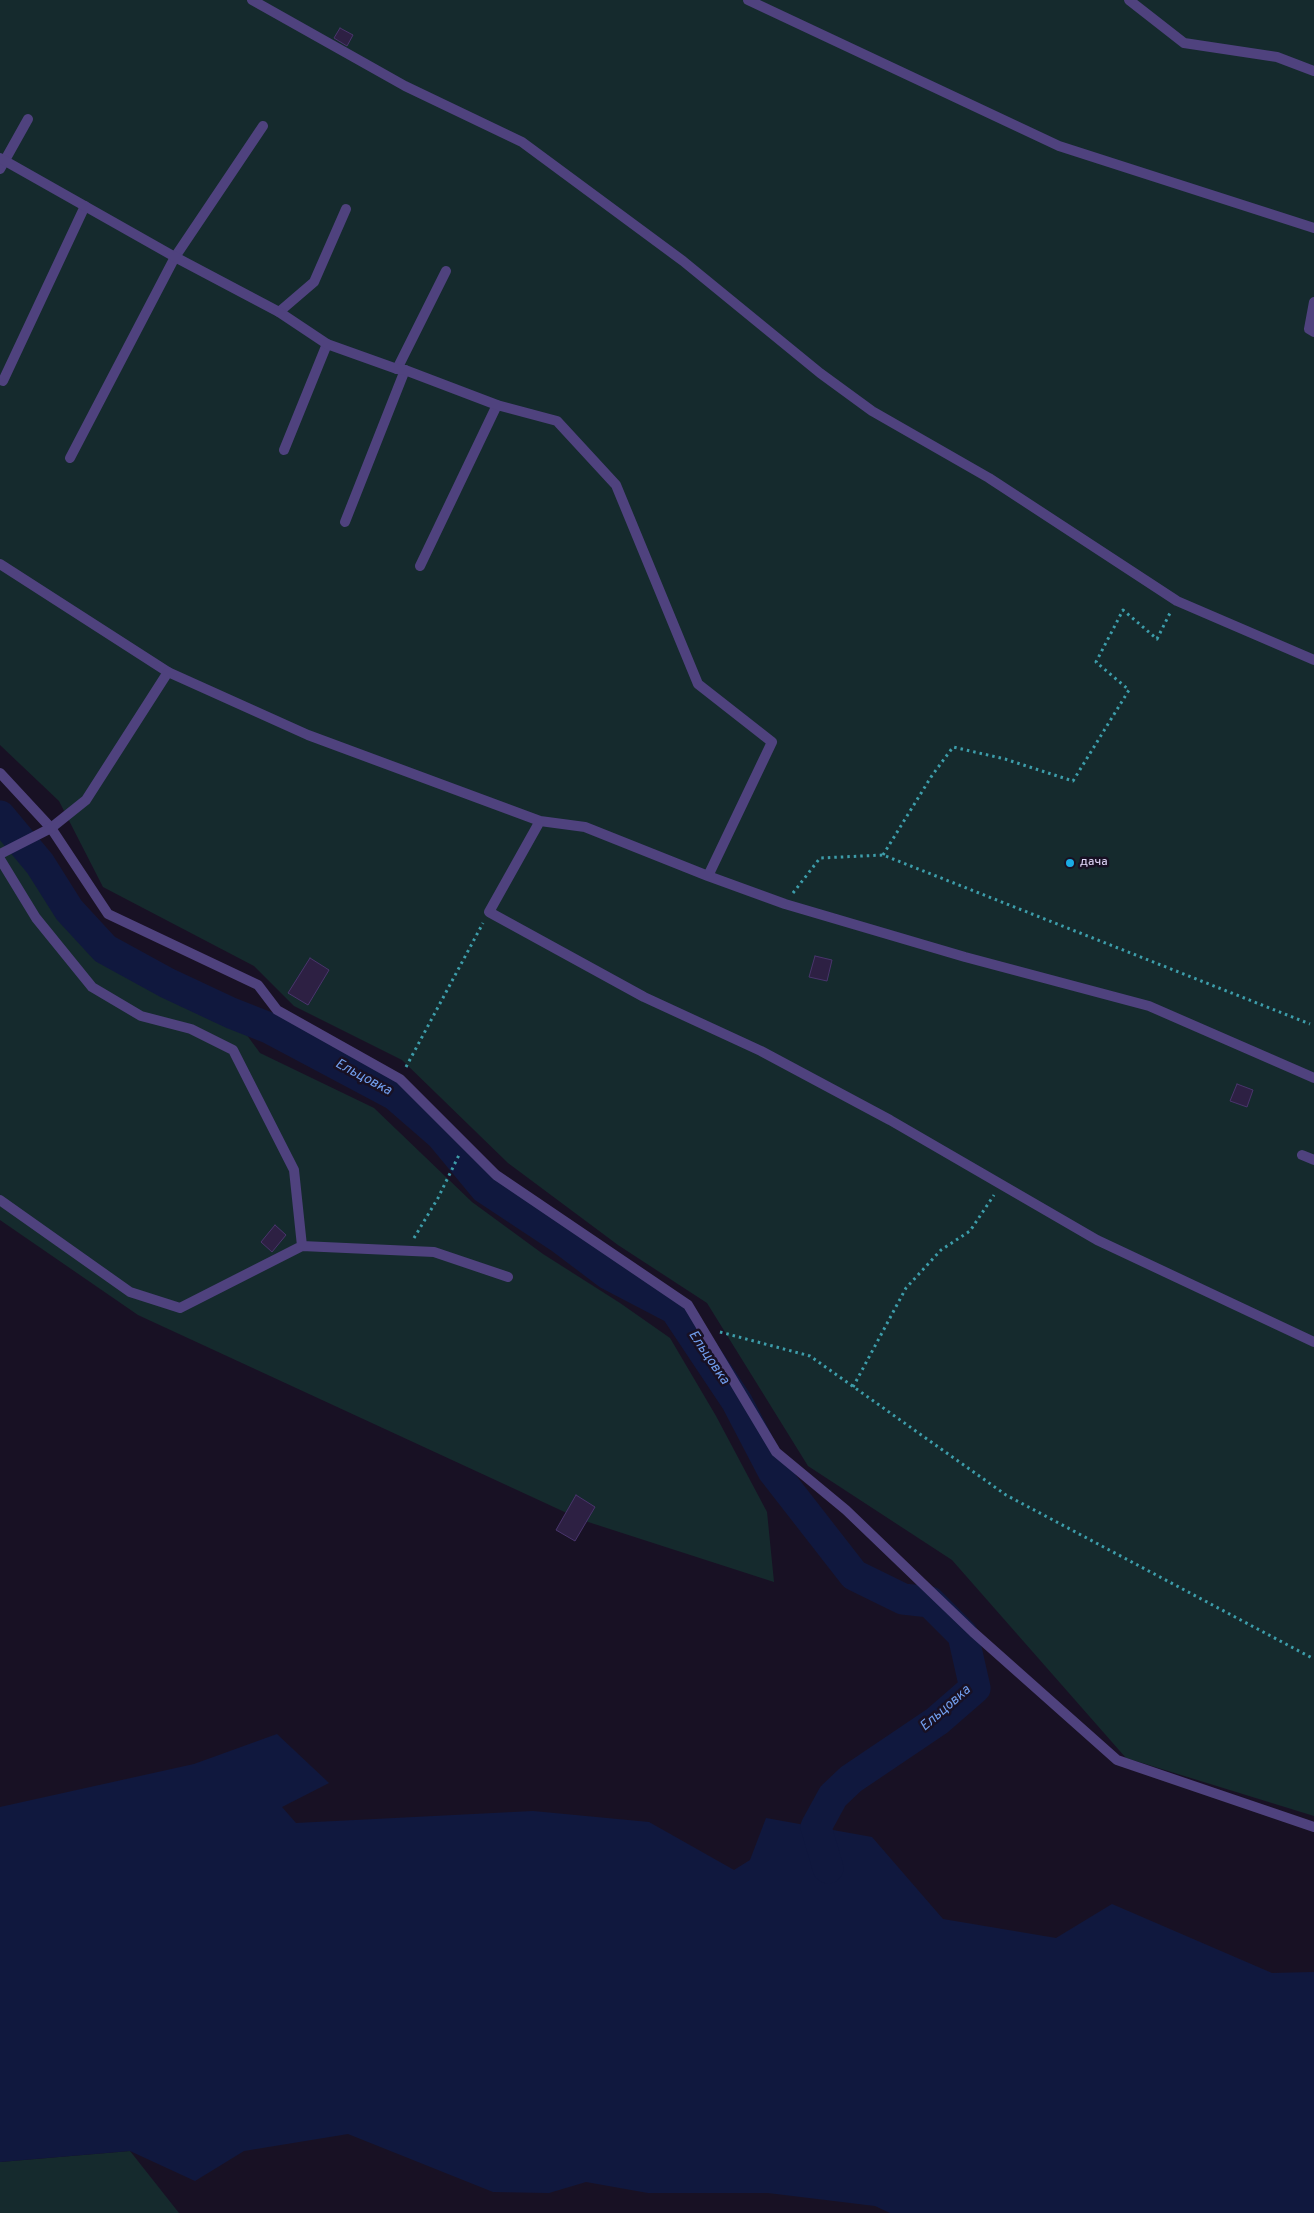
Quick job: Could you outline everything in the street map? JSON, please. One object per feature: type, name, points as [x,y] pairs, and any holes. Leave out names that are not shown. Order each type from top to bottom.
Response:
[{"type":"street","points":[[252,0],[405,86],[522,142],[683,261],[820,373],[872,411],[989,478],[1177,601],[1314,660]]},
{"type":"street","points":[[748,0],[1059,146],[1314,228]]},
{"type":"street","points":[[1129,0],[1184,43],[1277,57],[1314,70]]},
{"type":"street","points":[[28,119],[1,163],[85,206],[175,257],[279,312],[327,344],[497,405],[557,421],[616,485],[698,684],[772,742],[708,876]]},
{"type":"street","points":[[70,458],[175,257],[263,126]]},
{"type":"street","points":[[3,381],[85,206]]},
{"type":"street","points":[[279,312],[314,282],[346,209]]},
{"type":"street","points":[[345,522],[401,370],[446,271]]},
{"type":"street","points":[[1314,302],[1309,329],[1314,332]]},
{"type":"street","points":[[284,450],[327,344]]},
{"type":"street","points":[[420,566],[497,405]]},
{"type":"street","points":[[0,564],[168,672],[308,735],[540,820],[585,826],[708,876],[785,904],[965,957],[1149,1006],[1314,1078]]},
{"type":"street","points":[[0,854],[51,828],[86,800],[168,672]]},
{"type":"street","points":[[0,773],[51,828],[108,914],[258,986],[277,1010],[400,1079],[496,1175],[688,1305],[776,1452],[846,1510],[973,1632],[1117,1760],[1314,1827]]},
{"type":"street","points":[[540,820],[489,912],[644,997],[761,1051],[882,1115],[1097,1240],[1314,1342]]},
{"type":"street","points":[[0,859],[36,918],[92,986],[141,1016],[191,1029],[233,1050],[294,1170],[302,1246]]},
{"type":"street","points":[[1302,1155],[1314,1160]]},
{"type":"street","points":[[0,1200],[130,1292],[180,1308],[302,1246],[434,1252],[508,1277]]},
{"type":"path","points":[[883,855],[931,777],[953,747],[1005,759],[1073,781],[1129,690],[1096,662],[1123,610],[1157,639],[1177,601]]},
{"type":"path","points":[[785,904],[820,858],[883,855],[1310,1024]]},
{"type":"path","points":[[400,1079],[489,912]]},
{"type":"path","points":[[406,1251],[438,1198],[465,1144]]},
{"type":"path","points":[[853,1387],[906,1288],[941,1250],[970,1231],[1001,1184]]},
{"type":"path","points":[[701,1326],[810,1356],[1006,1495],[1314,1659]]},
{"type":"green space","points":[[0,0],[1314,0],[1314,1816],[1126,1758],[952,1560],[808,1466],[707,1303],[618,1245],[508,1163],[402,1060],[294,1006],[254,966],[103,887],[59,801],[0,745]]},
{"type":"green space","points":[[0,828],[11,836],[49,883],[99,961],[173,999],[235,1019],[260,1053],[374,1108],[472,1202],[543,1254],[620,1303],[670,1338],[716,1416],[767,1512],[774,1582],[582,1520],[138,1315],[0,1220]]},
{"type":"green space","points":[[130,2151],[179,2213],[0,2213],[0,2162]]},
{"type":"water","points":[[277,1734],[329,1783],[282,1807],[296,1823],[533,1811],[649,1822],[734,1870],[750,1860],[766,1818],[872,1837],[943,1919],[1056,1938],[1112,1904],[1272,1973],[1314,1972],[1314,2213],[890,2213],[875,2206],[768,2193],[648,2193],[586,2182],[549,2193],[493,2192],[348,2134],[244,2151],[195,2181],[130,2151],[0,2162],[0,1807],[194,1764]]},
{"type":"building","points":[[340,28],[353,35],[347,46],[334,38]]},
{"type":"building","points":[[815,956],[832,960],[827,981],[809,977]]},
{"type":"building","points":[[310,958],[329,970],[308,1005],[288,993]]},
{"type":"building","points":[[1237,1084],[1253,1090],[1247,1107],[1230,1101]]},
{"type":"building","points":[[275,1225],[286,1235],[272,1252],[261,1242]]},
{"type":"building","points":[[576,1495],[595,1507],[575,1541],[556,1530]]},
{"type":"waterway","name":"Ельцовка","points":[[0,816],[40,864],[69,910],[105,949],[167,983],[231,1013],[269,1028],[395,1095],[441,1135],[485,1188],[559,1237],[608,1274],[675,1309],[737,1402],[773,1471],[854,1575],[903,1599],[930,1602],[963,1635],[975,1688],[937,1721],[851,1779],[833,1796],[816,1827],[828,1868]]},
{"type":"place","name":"дача","points":[[1070,863]]}]
